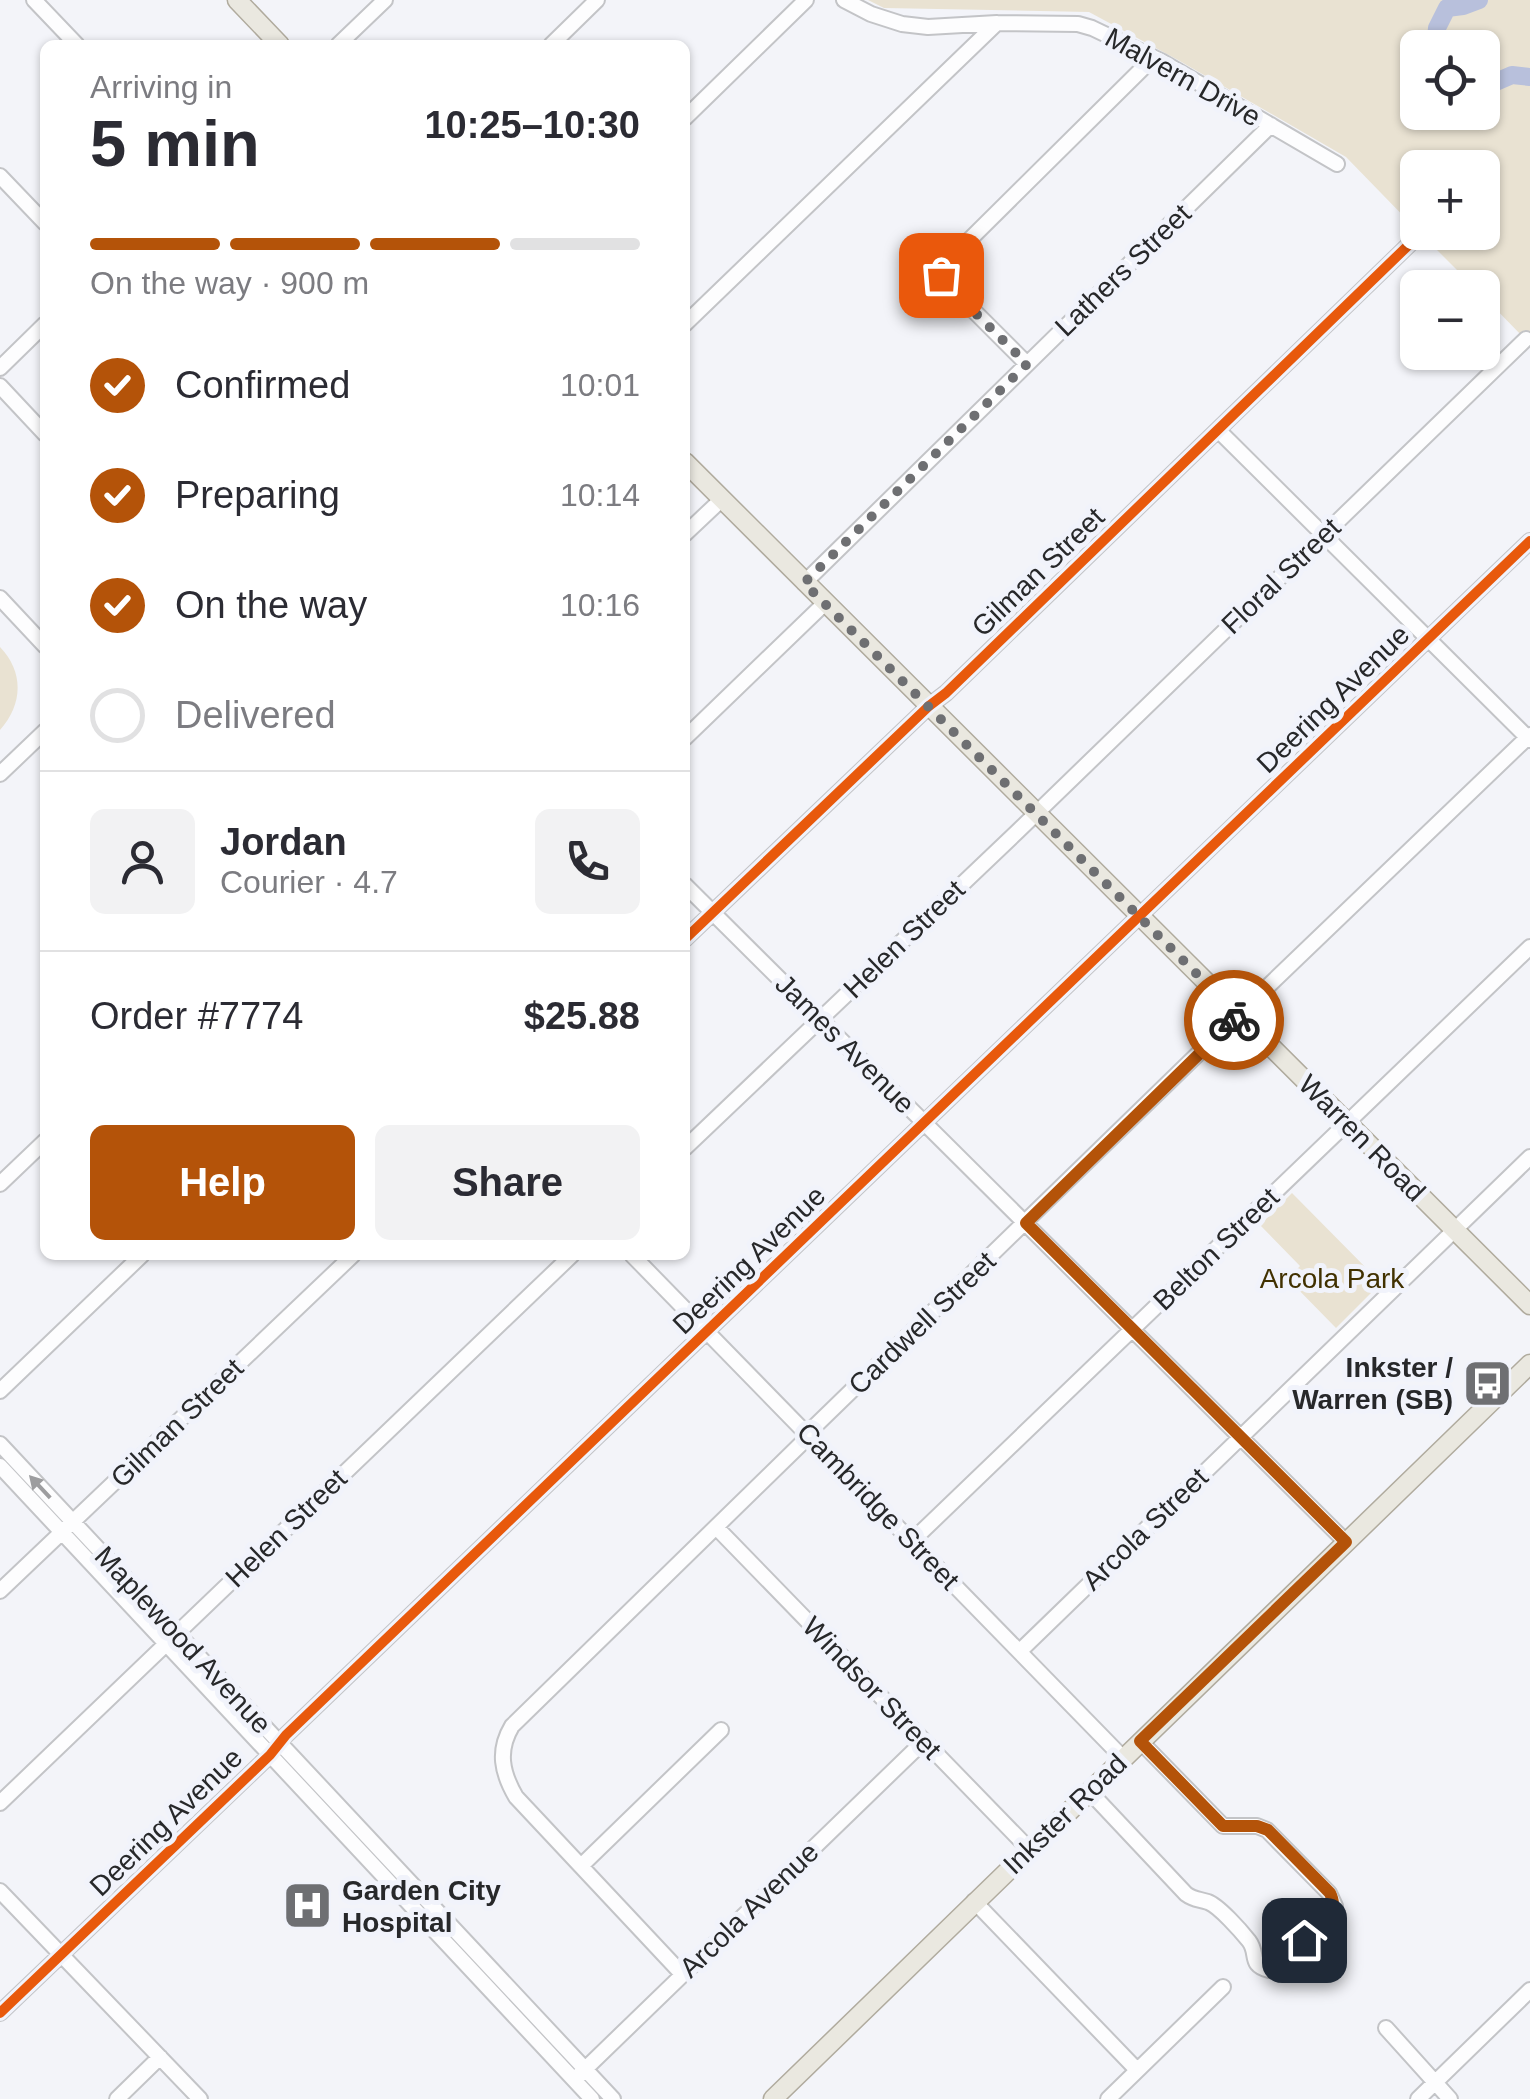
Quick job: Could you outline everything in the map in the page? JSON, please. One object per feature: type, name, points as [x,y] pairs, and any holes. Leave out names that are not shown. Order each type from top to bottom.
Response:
[{"type":"main road","points":[[236,0],[275,40]]},
{"type":"main road","name":"Warren Road","points":[[690,467],[1530,1306]]},
{"type":"main road","name":"Inkster Road","points":[[773,2099],[1530,1364]]},
{"type":"street","points":[[34,0],[72,40]]},
{"type":"street","points":[[343,40],[384,0]]},
{"type":"street","points":[[556,40],[597,0]]},
{"type":"street","points":[[690,113],[806,0]]},
{"type":"street","name":"Malvern Drive","points":[[844,0],[902,24],[1078,24],[1092,28],[1153,58],[1337,164]]},
{"type":"street","points":[[690,319],[997,23]]},
{"type":"street","points":[[1027,364],[944,282],[941,270],[1153,58]]},
{"type":"street","name":"Lathers Street","points":[[804,583],[1271,126]]},
{"type":"street","points":[[0,176],[40,218]]},
{"type":"street","name":"Gilman Street","points":[[690,934],[1404,250]]},
{"type":"street","points":[[0,368],[40,329]]},
{"type":"street","name":"Floral Street","points":[[1036,814],[1526,339]]},
{"type":"street","points":[[0,386],[40,429]]},
{"type":"street","points":[[1218,430],[1529,738]]},
{"type":"street","points":[[690,529],[721,500]]},
{"type":"street","name":"Deering Avenue","points":[[0,2013],[1530,541]]},
{"type":"street","points":[[0,598],[40,641]]},
{"type":"street","points":[[690,733],[825,604]]},
{"type":"street","points":[[0,774],[40,736]]},
{"type":"street","name":"Cardwell Street","points":[[581,1866],[516,1797],[504,1774],[502,1754],[508,1732],[522,1715],[1238,1015],[1529,738]]},
{"type":"street","name":"Helen Street","points":[[690,1143],[1036,814]]},
{"type":"street","name":"James Avenue","points":[[690,890],[1346,1542]]},
{"type":"street","name":"Belton Street","points":[[912,1541],[1530,948]]},
{"type":"street","points":[[0,1184],[40,1147]]},
{"type":"street","name":"Arcola Street","points":[[1020,1651],[1530,1157]]},
{"type":"street","points":[[0,1391],[137,1260]]},
{"type":"street","name":"Gilman Street","points":[[0,1591],[348,1260]]},
{"type":"street","name":"Helen Street","points":[[0,1803],[567,1260]]},
{"type":"street","name":"Cambridge Street","points":[[637,1260],[1123,1758]]},
{"type":"street","name":"Maplewood Avenue","points":[[0,1444],[67,1527],[274,1749],[580,2074],[612,2099]]},
{"type":"street","name":"Maplewood Avenue","points":[[0,1466],[67,1527]]},
{"type":"street","name":"Windsor Street","points":[[716,1527],[1029,1849]]},
{"type":"street","points":[[683,1975],[581,1866],[722,1730]]},
{"type":"street","name":"Arcola Avenue","points":[[580,2074],[924,1741]]},
{"type":"street","points":[[1089,1791],[1186,1894],[1215,1906],[1250,1942],[1255,1962],[1261,1968],[1277,1966],[1331,1914],[1334,1906],[1330,1893],[1268,1830],[1257,1826],[1223,1826],[1140,1741]]},
{"type":"street","points":[[0,1891],[200,2099]]},
{"type":"street","points":[[974,1902],[1137,2070]]},
{"type":"street","points":[[1108,2099],[1223,1987]]},
{"type":"street","points":[[1418,2099],[1530,1990]]},
{"type":"street","points":[[1386,2028],[1450,2099]]},
{"type":"street","points":[[117,2099],[160,2057]]},
{"type":"street","name":"Maplewood Avenue","points":[[580,2074],[592,2099]]},
{"type":"green space","points":[[868,0],[1530,0],[1530,344],[1500,313],[1500,270],[1457,270],[1437,250],[1500,250],[1500,150],[1400,150],[1400,213],[1346,157],[1089,12],[884,8]]},
{"type":"green space","points":[[0,647],[13,667],[18,688],[13,710],[0,730]]},
{"type":"green space","name":"Arcola Park","points":[[1292,1193],[1381,1283],[1336,1328],[1288,1279],[1300,1266],[1260,1225]]},
{"type":"waterway","points":[[1437,30],[1447,8],[1479,0]]},
{"type":"waterway","points":[[1500,80],[1512,75],[1530,77]]},
{"type":"cycle path","points":[[690,934],[946,693],[1403,250]]},
{"type":"cycle path","points":[[0,2013],[1530,541]]},
{"type":"way so far","points":[[941,275],[1027,364],[804,583],[1238,1015],[1234,1020]]},
{"type":"place","name":"Inkster / Warren (SB)","points":[[1488,1383]]},
{"type":"place","name":"Garden City Hospital","points":[[307,1906]]},
{"type":"route","points":[[1234,1020],[1026,1223],[1346,1542],[1140,1741],[1223,1826],[1257,1826],[1268,1830],[1330,1893],[1334,1902],[1332,1912],[1304,1940]]}]
